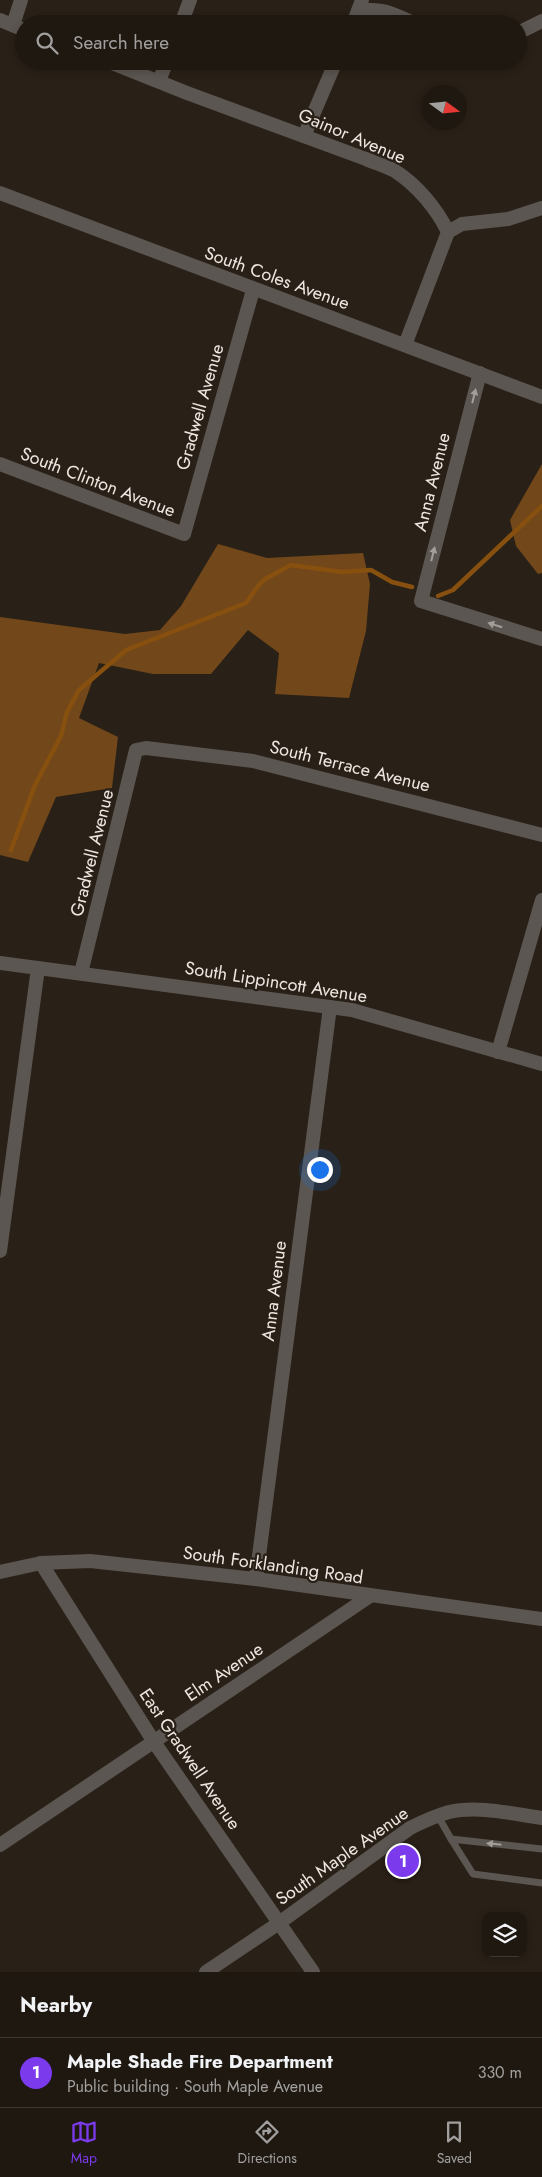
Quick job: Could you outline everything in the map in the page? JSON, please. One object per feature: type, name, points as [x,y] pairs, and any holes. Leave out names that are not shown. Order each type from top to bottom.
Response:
[{"type":"street","points":[[16,15],[21,0]]},
{"type":"street","points":[[184,15],[190,0]]},
{"type":"street","points":[[358,12],[374,8],[394,15]]},
{"type":"street","points":[[527,28],[542,21]]},
{"type":"street","name":"Gainor Avenue","points":[[131,70],[366,158],[400,175],[439,214],[448,232]]},
{"type":"street","points":[[160,81],[164,70]]},
{"type":"street","points":[[304,136],[332,70]]},
{"type":"street","name":"South Coles Avenue","points":[[0,193],[253,290],[542,397]]},
{"type":"street","points":[[405,345],[448,232],[455,226],[508,218],[542,208]]},
{"type":"street","name":"Gradwell Avenue","points":[[184,534],[253,290]]},
{"type":"street","name":"Anna Avenue","points":[[480,373],[421,601],[542,639]]},
{"type":"street","name":"South Clinton Avenue","points":[[0,464],[184,534]]},
{"type":"street","name":"Gradwell Avenue","points":[[81,973],[136,750],[146,748]]},
{"type":"street","name":"South Terrace Avenue","points":[[146,748],[254,761],[542,834]]},
{"type":"street","points":[[498,1052],[542,900]]},
{"type":"street","name":"South Lippincott Avenue","points":[[0,963],[330,1007],[404,1024],[542,1064]]},
{"type":"street","points":[[0,1251],[38,968]]},
{"type":"street","name":"Anna Avenue","points":[[256,1579],[330,1007]]},
{"type":"street","name":"South Forklanding Road","points":[[0,1572],[41,1563],[90,1561],[256,1579],[542,1619]]},
{"type":"street","name":"East Gradwell Avenue","points":[[41,1563],[154,1742],[313,1972]]},
{"type":"street","name":"Elm Avenue","points":[[0,1845],[370,1596]]},
{"type":"street","name":"South Maple Avenue","points":[[206,1972],[279,1923],[410,1828],[451,1812],[472,1810],[542,1818]]},
{"type":"lane","points":[[438,1816],[450,1839],[473,1874],[542,1883]]},
{"type":"lane","points":[[450,1839],[542,1849]]},
{"type":"shaded area","points":[[542,464],[542,573],[538,574],[516,546],[510,520]]},
{"type":"shaded area","points":[[218,544],[267,558],[363,553],[370,584],[366,631],[349,698],[275,694],[279,653],[248,630],[211,674],[153,674],[99,663],[79,718],[118,737],[112,788],[56,797],[28,862],[0,855],[0,617],[125,634],[160,630],[181,606]]},
{"type":"waterway","points":[[438,596],[453,590],[542,506]]},
{"type":"waterway","points":[[11,850],[35,785],[61,736],[67,712],[79,690],[126,650],[246,603],[265,579],[291,565],[342,572],[371,570],[392,582],[412,587]]},
{"type":"place","name":"Maple Shade Fire Department","points":[[403,1861]]}]
